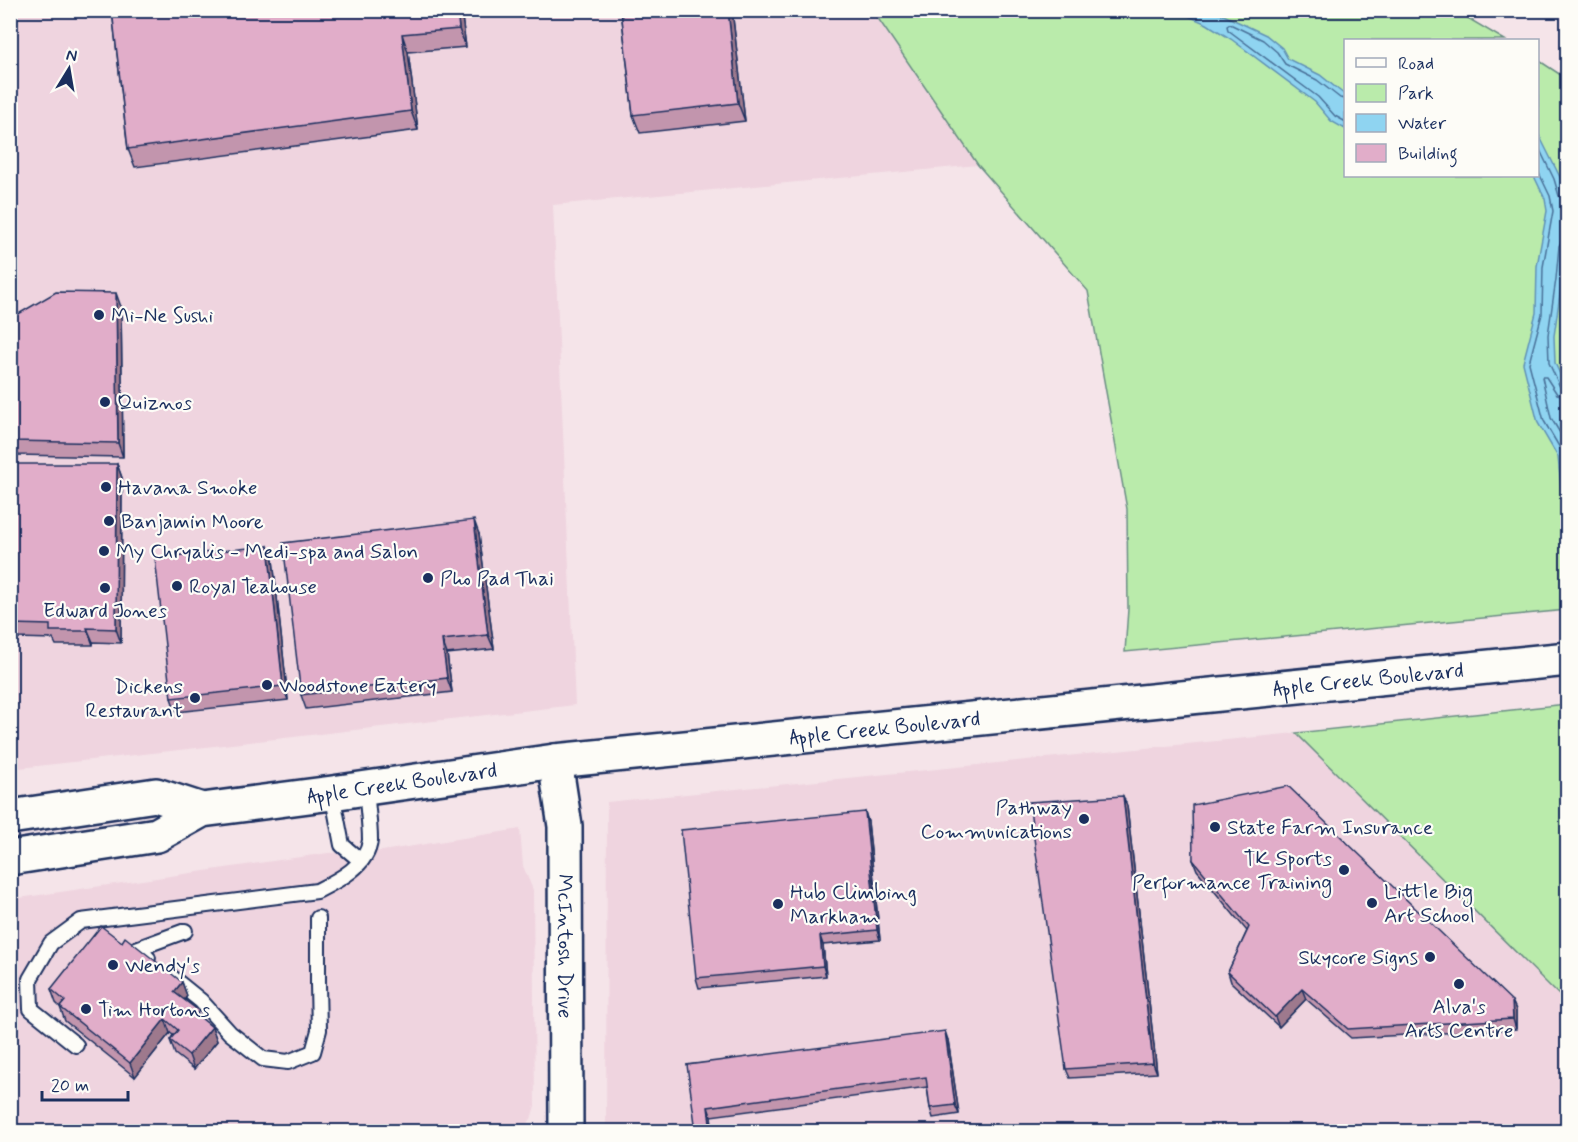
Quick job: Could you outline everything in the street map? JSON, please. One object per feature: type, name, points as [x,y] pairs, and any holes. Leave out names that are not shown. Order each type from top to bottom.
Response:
[{"type":"main road","name":"Apple Creek Boulevard","points":[[10,858],[156,835],[202,810],[555,761],[1555,661]]},
{"type":"main road","name":"McIntosh Drive","points":[[555,761],[565,819],[566,1131]]},
{"type":"main road","name":"Apple Creek Boulevard","points":[[10,818],[156,795],[202,810]]},
{"type":"lane","points":[[76,1045],[31,1009],[30,979],[51,943],[81,921],[317,891],[342,878],[361,861],[370,843],[366,788]]},
{"type":"lane","points":[[332,793],[342,845],[361,861]]},
{"type":"lane","points":[[185,931],[136,948],[201,1002],[230,1033],[263,1059],[288,1062],[313,1052],[320,1030],[318,918]]},
{"type":"shaded area","points":[[10,11],[873,11],[978,165],[553,205],[575,705],[11,769]]},
{"type":"shaded area","points":[[1296,733],[1567,1003],[1567,1131],[606,1132],[607,802]]},
{"type":"shaded area","points":[[520,829],[523,866],[533,890],[535,1106],[524,1131],[11,1132],[10,908],[19,898],[328,853],[382,851]]},
{"type":"green space","points":[[873,11],[1456,11],[1503,39],[1344,39],[1344,177],[1539,177],[1539,61],[1567,79],[1567,610],[1125,652],[1128,609],[1127,509],[1088,291],[978,165]]},
{"type":"green space","points":[[1568,704],[1567,1003],[1296,733]]},
{"type":"water","points":[[1177,11],[1215,11],[1266,35],[1282,48],[1288,59],[1320,75],[1344,94],[1344,128],[1331,121],[1315,102],[1231,39],[1207,24]]},
{"type":"water","points":[[1539,135],[1560,177],[1565,193],[1566,226],[1562,280],[1554,336],[1555,363],[1567,389],[1567,514],[1558,457],[1538,423],[1523,363],[1536,313],[1537,266],[1547,211],[1545,199],[1534,177],[1539,177]]},
{"type":"building","points":[[112,10],[457,10],[459,29],[402,34],[411,111],[128,149]]},
{"type":"building","points":[[621,10],[728,10],[738,103],[633,115]]},
{"type":"building","points":[[56,292],[116,293],[118,443],[11,441],[15,316]]},
{"type":"building","points":[[13,464],[117,464],[116,629],[87,628],[88,631],[50,631],[50,625],[12,624]]},
{"type":"building","points":[[474,520],[488,635],[442,640],[447,678],[301,695],[283,543]]},
{"type":"building","points":[[268,546],[283,686],[171,698],[155,558]]},
{"type":"building","points":[[1288,786],[1512,1001],[1513,1019],[1348,1029],[1302,989],[1275,1017],[1228,972],[1249,927],[1193,860],[1192,805]]},
{"type":"building","points":[[1123,796],[1153,1063],[1066,1069],[1029,802]]},
{"type":"building","points":[[865,812],[877,930],[820,936],[823,966],[696,978],[681,830]]},
{"type":"building","points":[[101,926],[122,942],[125,937],[182,982],[174,992],[199,1011],[196,1014],[212,1027],[189,1055],[170,1040],[178,1030],[165,1019],[130,1063],[60,1007],[65,1001],[51,989]]},
{"type":"building","points":[[945,1031],[955,1105],[930,1108],[926,1077],[708,1107],[711,1131],[696,1131],[687,1065]]},
{"type":"building","points":[[1568,1126],[1568,1131],[1523,1131]]},
{"type":"place","name":"Mi-Ne Sushi","points":[[99,315]]},
{"type":"place","name":"Quiznos","points":[[105,402]]},
{"type":"place","name":"Havana Smoke","points":[[106,487]]},
{"type":"place","name":"Banjamin Moore","points":[[109,521]]},
{"type":"place","name":"My Chryalis - Medi-spa and Salon","points":[[104,551]]},
{"type":"place","name":"Pho Pad Thai","points":[[428,578]]},
{"type":"place","name":"Royal Teahouse","points":[[177,586]]},
{"type":"place","name":"Edward Jones","points":[[105,588]]},
{"type":"place","name":"Woodstone Eatery","points":[[267,685]]},
{"type":"place","name":"Dickens Restaurant","points":[[195,698]]},
{"type":"place","name":"Pathway Communications","points":[[1084,819]]},
{"type":"place","name":"State Farm Insurance","points":[[1215,827]]},
{"type":"place","name":"TK Sports Performance Training","points":[[1344,870]]},
{"type":"place","name":"Little Big Art School","points":[[1372,903]]},
{"type":"place","name":"Hub Climbing Markham","points":[[778,904]]},
{"type":"place","name":"Skycore Signs","points":[[1430,957]]},
{"type":"place","name":"Wendy's","points":[[113,965]]},
{"type":"place","name":"Alva's Arts Centre","points":[[1459,984]]},
{"type":"place","name":"Tim Hortons","points":[[86,1009]]}]
